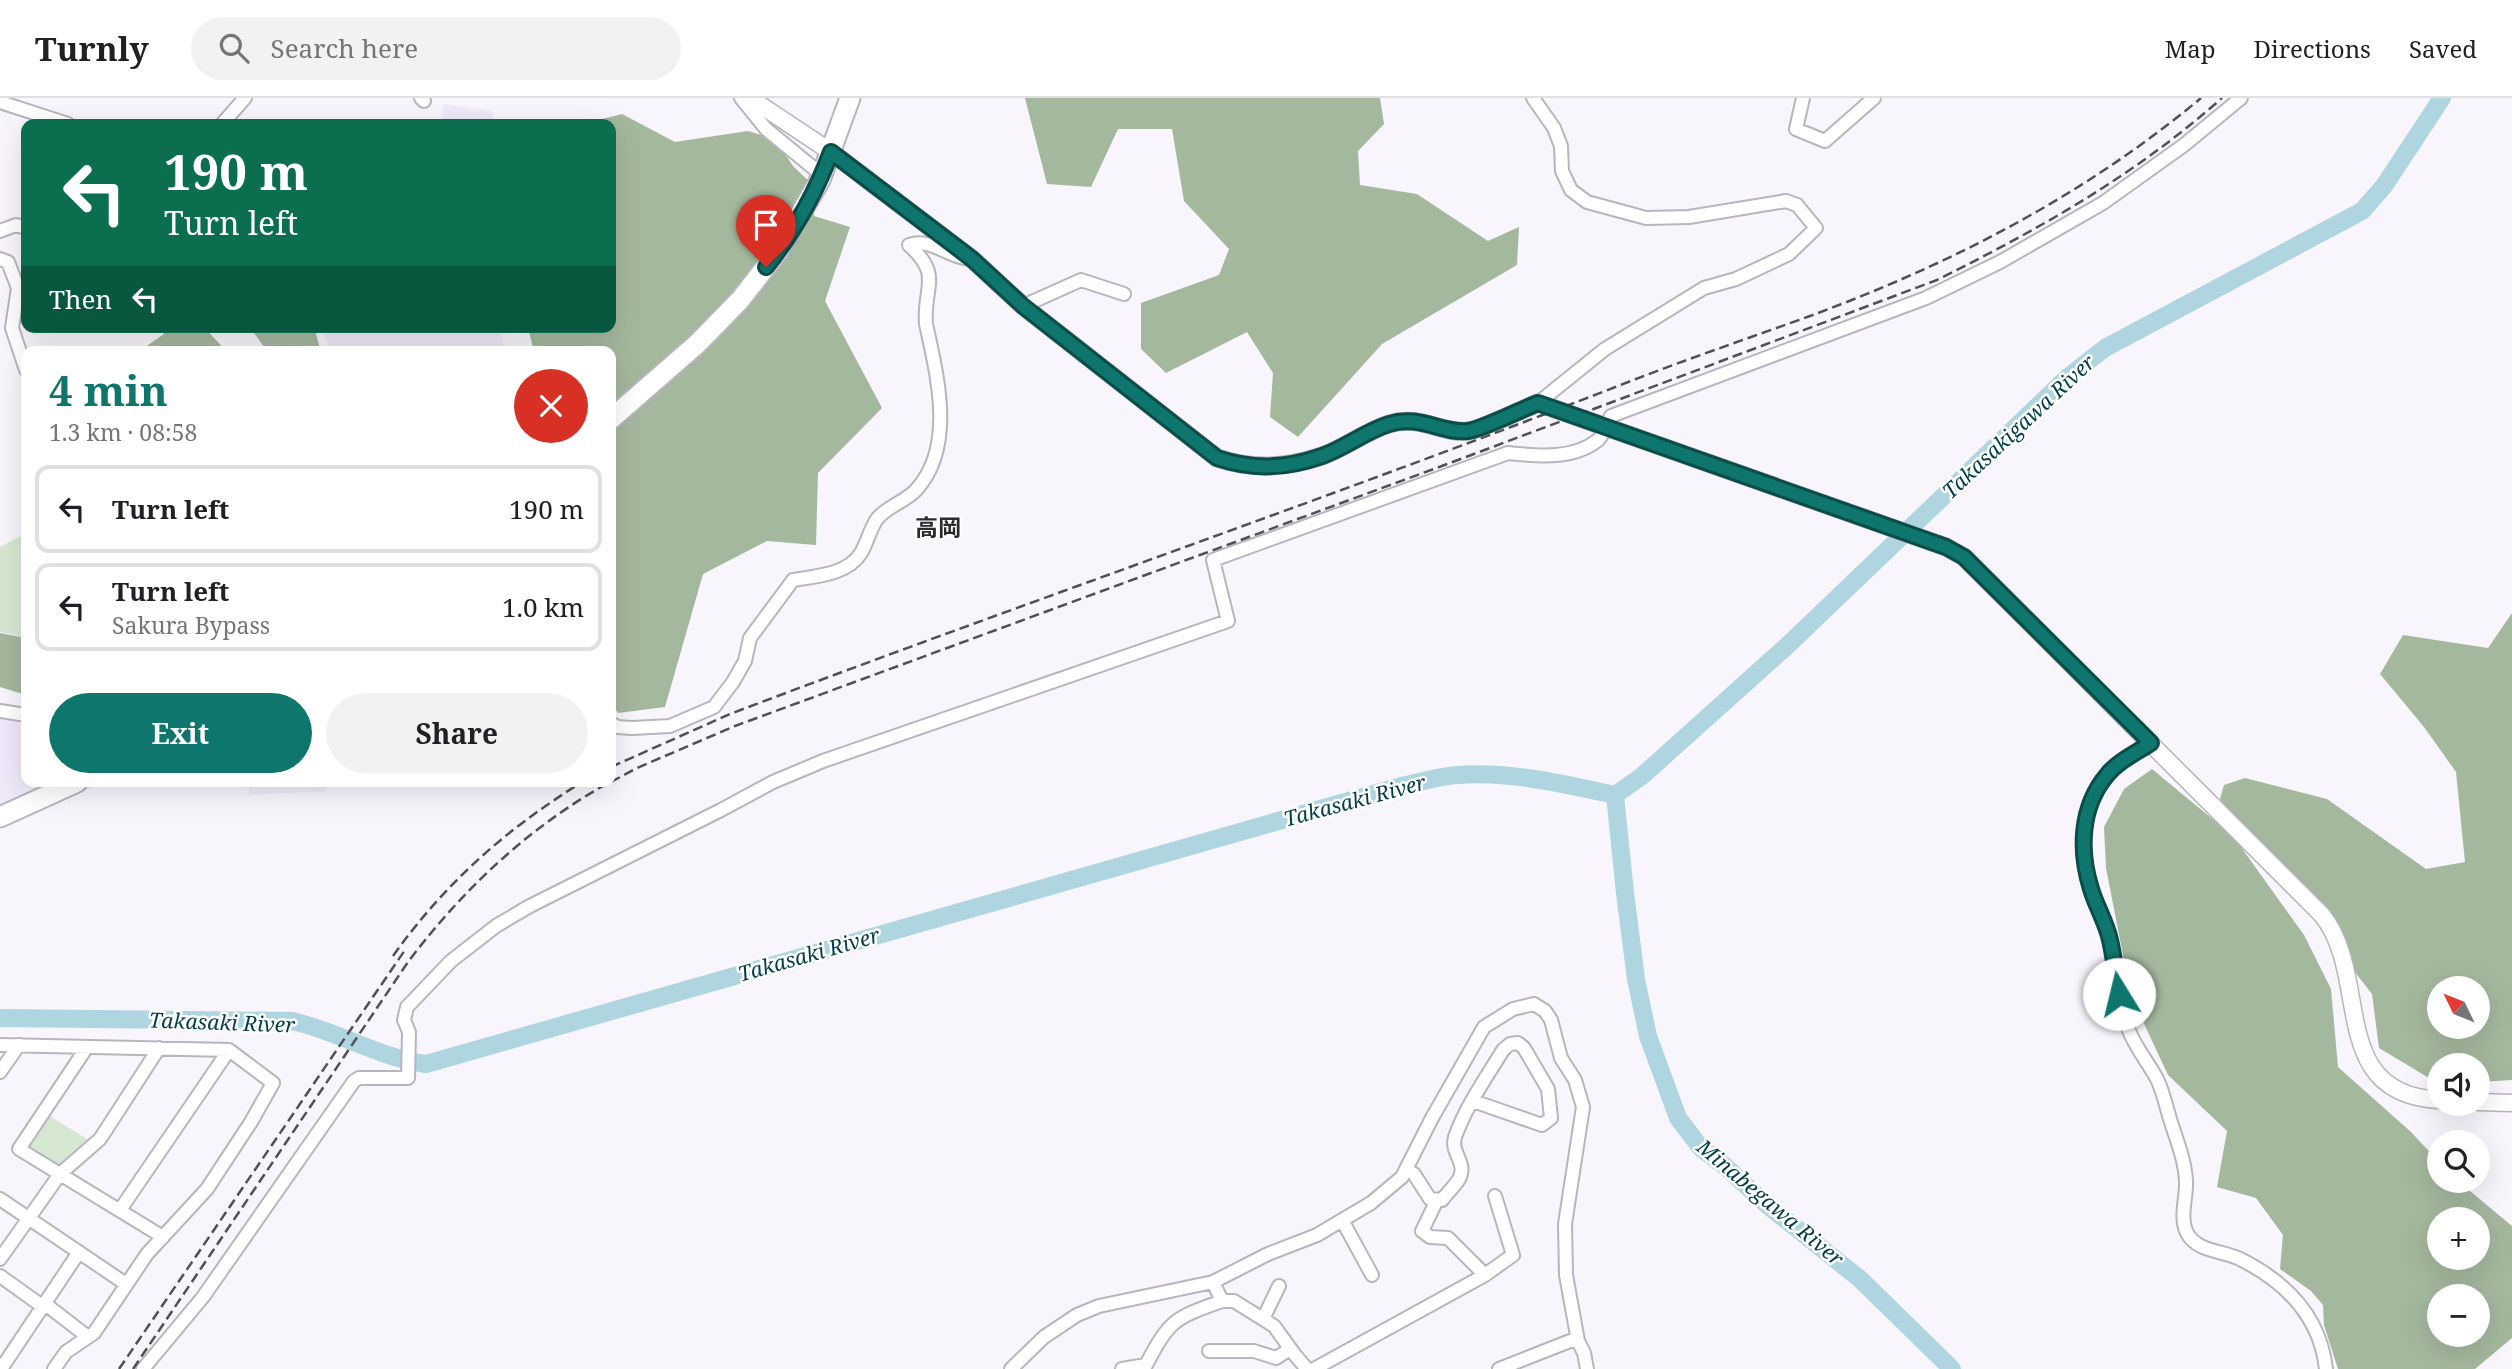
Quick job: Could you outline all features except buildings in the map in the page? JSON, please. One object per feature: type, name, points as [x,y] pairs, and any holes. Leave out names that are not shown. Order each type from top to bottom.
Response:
[{"type":"highway","points":[[616,415],[697,344],[740,300],[779,250],[822,175],[850,98]]},
{"type":"highway","points":[[0,817],[66,787]]},
{"type":"street","points":[[226,119],[245,98]]},
{"type":"street","points":[[741,98],[766,130],[822,175]]},
{"type":"street","points":[[750,98],[831,152],[972,259],[1023,306],[1217,458],[1255,468],[1321,456],[1390,424],[1419,421],[1468,431],[1538,403],[1605,349],[1704,288],[1736,279],[1789,254],[1816,228],[1797,205],[1786,201],[1689,216],[1646,218],[1587,202],[1571,190],[1562,171],[1561,146],[1554,128],[1533,98]]},
{"type":"street","points":[[1803,98],[1796,129],[1825,141],[1874,98]]},
{"type":"street","points":[[143,1369],[202,1297],[354,1081],[359,1078],[408,1078],[409,1032],[404,1020],[407,1006],[451,961],[496,926],[773,782],[823,761],[1228,621],[1213,561],[1508,453],[1550,455],[1583,449],[1601,438],[1611,416],[1961,283],[2103,203],[2184,145],[2241,98]]},
{"type":"street","points":[[0,102],[53,119]]},
{"type":"street","points":[[0,231],[16,225],[21,226]]},
{"type":"street","points":[[616,726],[670,726],[714,707],[745,661],[750,638],[793,580],[827,575],[849,567],[860,554],[876,520],[887,509],[915,491],[929,471],[938,447],[940,401],[925,312],[930,285],[929,267],[909,245],[918,242],[934,245],[957,258],[972,259]]},
{"type":"street","points":[[0,259],[8,262],[18,288],[12,328],[21,355]]},
{"type":"street","points":[[1023,306],[1081,280],[1124,294]]},
{"type":"street","points":[[1538,403],[1946,547],[1964,557],[2332,926],[2339,941],[2365,1059],[2379,1079],[2411,1097],[2427,1099]]},
{"type":"street","points":[[0,711],[21,714]]},
{"type":"street","points":[[2151,743],[2107,774],[2095,792],[2083,837],[2090,887],[2110,938],[2128,1030],[2158,1080],[2183,1161],[2186,1182],[2183,1216],[2187,1234],[2199,1245],[2236,1258],[2268,1276],[2295,1298],[2311,1319],[2321,1344],[2326,1369]]},
{"type":"street","points":[[1011,1369],[1044,1337],[1077,1315],[1099,1306],[1213,1282],[1268,1254],[1317,1235],[1371,1203],[1402,1177],[1484,1027],[1513,1009],[1534,1004],[1545,1011],[1551,1020],[1561,1058],[1575,1080],[1583,1107],[1565,1224],[1566,1275],[1578,1341],[1587,1369]]},
{"type":"street","points":[[1406,1169],[1414,1174],[1430,1199],[1442,1200],[1461,1177],[1462,1163],[1454,1151],[1454,1140],[1473,1101],[1503,1049],[1510,1044],[1518,1043],[1524,1048],[1548,1089],[1551,1118],[1542,1125],[1473,1101]]},
{"type":"street","points":[[0,1045],[229,1050],[273,1083],[207,1189],[147,1254],[94,1333],[66,1352],[54,1369]]},
{"type":"street","points":[[0,1072],[19,1045]]},
{"type":"street","points":[[87,1046],[19,1149],[163,1237]]},
{"type":"street","points":[[0,1259],[60,1174],[100,1139],[159,1048]]},
{"type":"street","points":[[120,1210],[229,1050]]},
{"type":"street","points":[[2490,1102],[2512,1103]]},
{"type":"street","points":[[1314,1369],[1485,1275],[1513,1255],[1495,1196]]},
{"type":"street","points":[[0,1199],[127,1284]]},
{"type":"street","points":[[1437,1200],[1422,1231],[1430,1237],[1448,1238],[1485,1275]]},
{"type":"street","points":[[1342,1220],[1372,1275]]},
{"type":"street","points":[[0,1369],[79,1252]]},
{"type":"street","points":[[0,1276],[88,1336]]},
{"type":"street","points":[[1213,1282],[1222,1301]]},
{"type":"street","points":[[1263,1319],[1279,1286]]},
{"type":"street","points":[[1122,1369],[1146,1365],[1157,1344],[1177,1319],[1222,1301],[1234,1301],[1274,1326],[1307,1369]]},
{"type":"street","points":[[1499,1369],[1570,1341],[1578,1341]]},
{"type":"street","points":[[1209,1352],[1254,1351],[1276,1358],[1290,1349]]},
{"type":"shaded area","points":[[444,104],[492,111],[493,119],[441,119]]},
{"type":"shaded area","points":[[323,333],[502,333],[503,346],[329,346]]},
{"type":"shaded area","points":[[0,717],[21,717],[21,787],[93,787],[0,826]]},
{"type":"shaded area","points":[[249,787],[327,787],[327,791],[249,795]]},
{"type":"green space","points":[[1025,98],[1380,98],[1384,124],[1358,151],[1360,185],[1417,194],[1488,241],[1519,227],[1517,265],[1382,344],[1298,437],[1270,417],[1273,373],[1247,332],[1166,373],[1141,349],[1141,303],[1219,275],[1229,249],[1184,201],[1172,129],[1118,129],[1091,187],[1047,184]]},
{"type":"green space","points":[[622,114],[675,142],[748,131],[775,139],[793,166],[816,188],[814,216],[850,227],[825,301],[882,408],[818,473],[816,545],[767,541],[703,574],[665,707],[618,713],[616,346],[533,346],[529,333],[616,333],[616,119],[602,119]]},
{"type":"green space","points":[[210,333],[221,346],[147,346],[164,334]]},
{"type":"green space","points":[[254,333],[316,333],[319,346],[263,346]]},
{"type":"green space","points":[[21,536],[21,636],[0,632],[0,547]]},
{"type":"green space","points":[[2512,613],[2512,1080],[2490,1081],[2490,1053],[2427,1053],[2427,1077],[2379,1048],[2372,994],[2220,799],[2224,785],[2245,778],[2327,799],[2426,869],[2465,862],[2456,772],[2424,727],[2380,674],[2403,635],[2488,648]]},
{"type":"green space","points":[[0,633],[21,637],[21,693],[0,687]]},
{"type":"green space","points":[[2152,769],[2233,836],[2304,935],[2331,989],[2338,1067],[2427,1149],[2427,1193],[2472,1193],[2489,1207],[2427,1207],[2427,1270],[2490,1270],[2490,1208],[2512,1226],[2512,1338],[2475,1369],[2338,1369],[2324,1325],[2323,1305],[2311,1291],[2280,1269],[2283,1235],[2256,1198],[2217,1187],[2227,1131],[2168,1075],[2131,996],[2106,868],[2104,827],[2124,789]]},
{"type":"green space","points":[[48,1115],[92,1142],[59,1169],[28,1150],[28,1144]]},
{"type":"waterway","name":"Takasaki River","points":[[0,1018],[292,1021],[392,1056],[426,1064],[1428,780],[1458,775],[1497,775],[1537,779],[1615,795],[1642,776],[1789,644],[2068,377],[2105,348],[2362,211],[2384,186],[2442,98]]},
{"type":"waterway","name":"Minabegawa River","points":[[1615,795],[1636,979],[1648,1036],[1678,1118],[1701,1148],[1860,1279],[1952,1369]]},
{"type":"railway","points":[[616,765],[730,714],[1863,296],[1965,250],[2063,196],[2111,166],[2201,98]]},
{"type":"railway","points":[[616,779],[735,726],[1450,463],[1937,280],[2086,199],[2155,152],[2222,98]]},
{"type":"railway","points":[[393,956],[434,905],[478,860],[527,819],[574,787]]},
{"type":"railway","points":[[133,1369],[408,962],[429,935],[475,885],[525,839],[552,818],[601,787]]},
{"type":"railway","points":[[119,1369],[405,950]]},
{"type":"district","name":"高岡","points":[[938,528]]},
{"type":"route","points":[[766,267],[820,180],[831,152],[972,259],[1023,306],[1217,458],[1255,468],[1273,466],[1321,456],[1390,424],[1419,421],[1468,431],[1538,403],[1946,547],[1964,557],[2151,743],[2107,774],[2095,792],[2083,837],[2090,887],[2110,938],[2119,994]]},
{"type":"water label","name":"Takasakigawa River","points":[[2019,427]]}]
